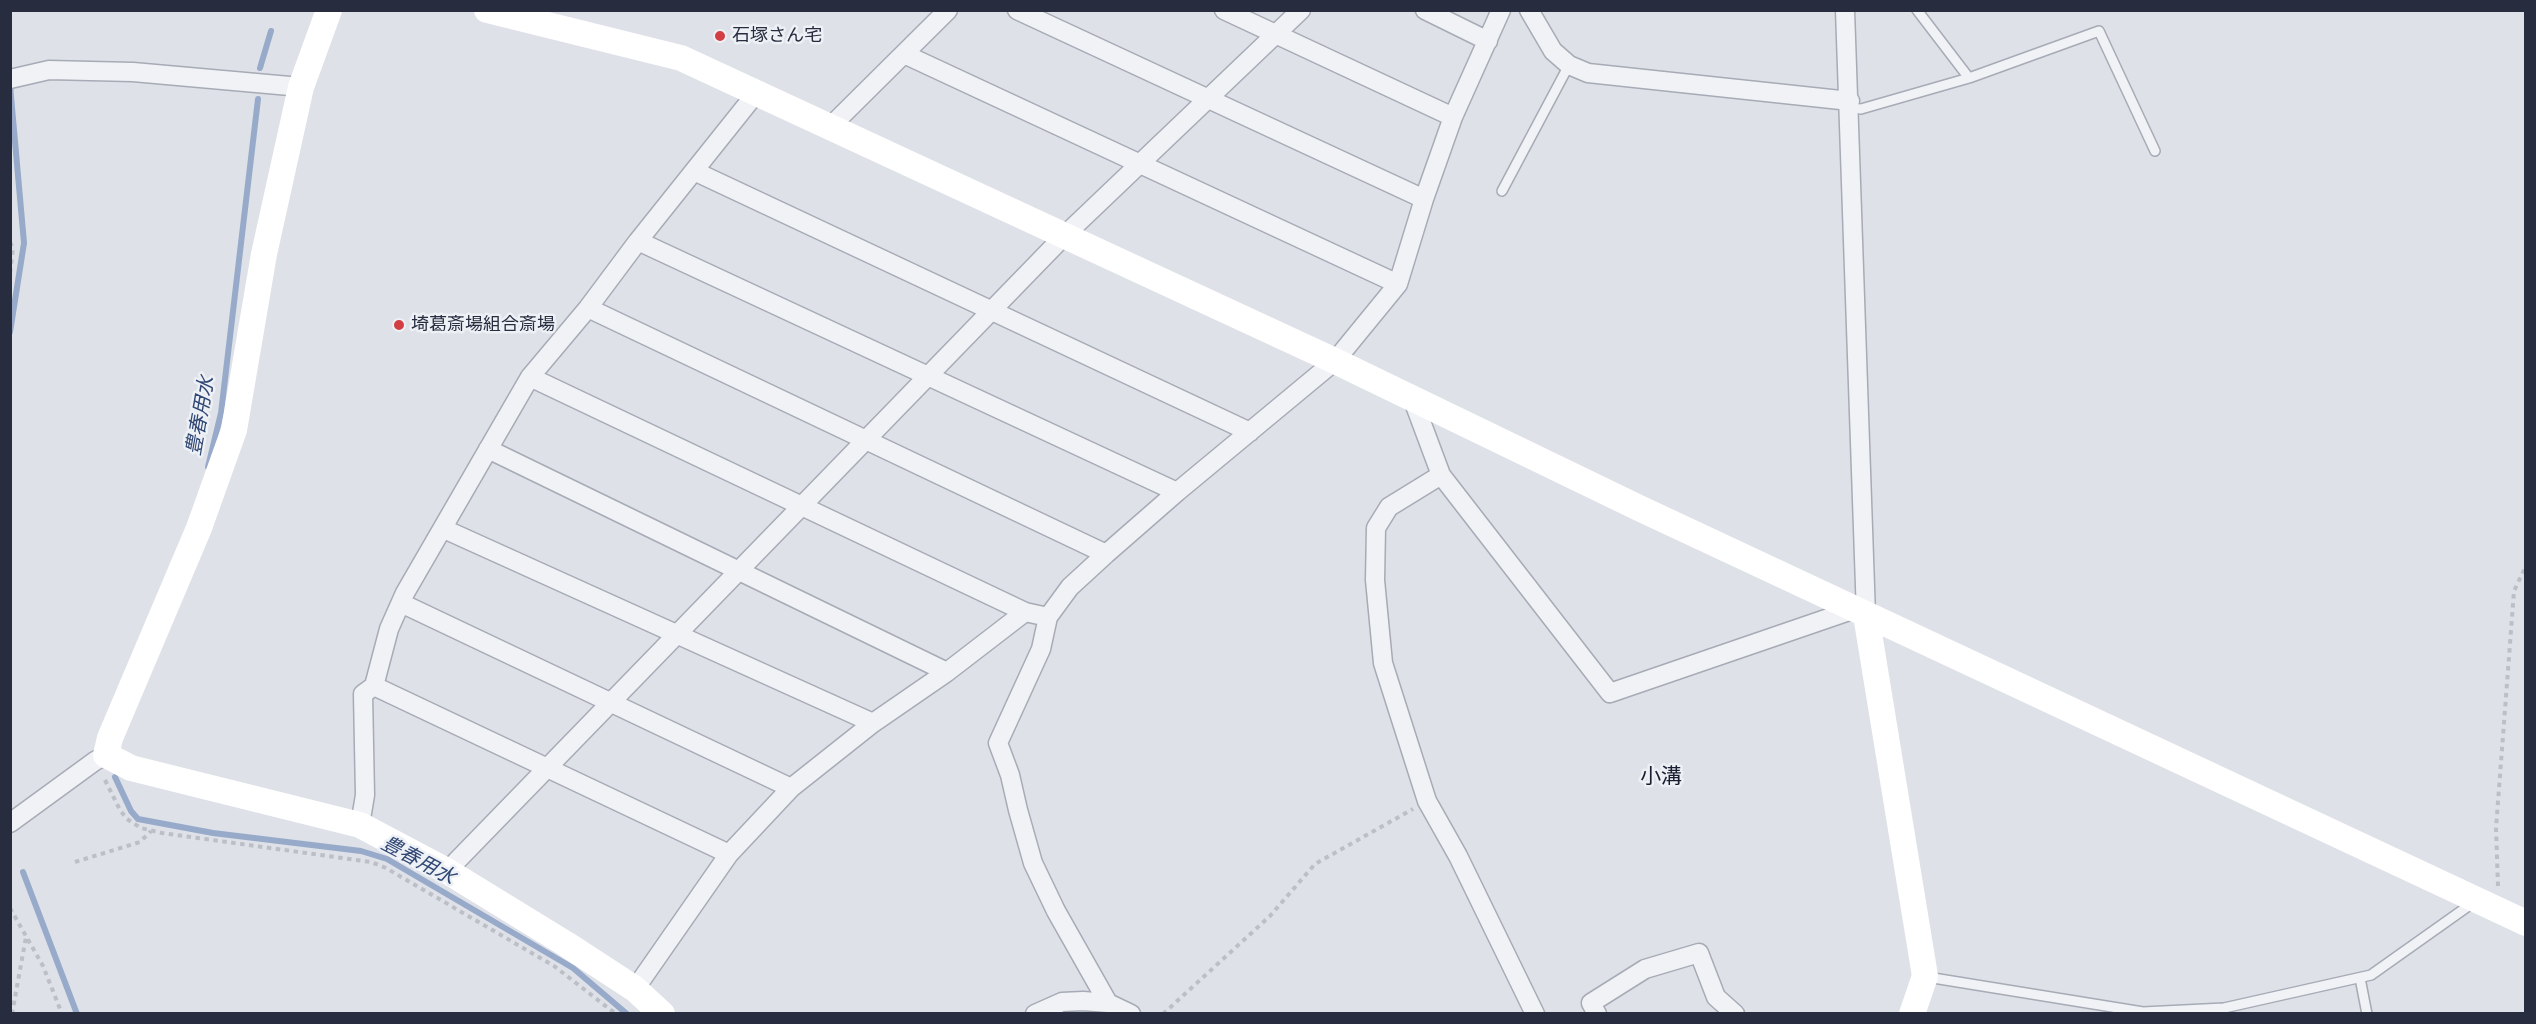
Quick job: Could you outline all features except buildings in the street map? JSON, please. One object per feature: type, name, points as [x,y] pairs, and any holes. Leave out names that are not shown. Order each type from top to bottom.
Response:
[{"type":"street","points":[[104,765],[110,738],[199,528],[234,430],[264,254],[301,87],[329,10]]},
{"type":"street","points":[[487,10],[681,58],[757,92],[2526,923]]},
{"type":"street","points":[[831,126],[948,10]]},
{"type":"street","points":[[1017,10],[1424,199]]},
{"type":"street","points":[[1224,10],[1453,117]]},
{"type":"street","points":[[447,870],[549,768],[1064,236],[1205,99],[1301,10]]},
{"type":"street","points":[[1425,10],[1488,41]]},
{"type":"street","points":[[1108,1003],[1056,910],[1033,863],[1010,775],[998,743],[1041,649],[1048,617],[1070,587],[1177,492],[1335,362],[1398,284],[1424,199],[1453,117],[1502,10]]},
{"type":"street","points":[[1529,10],[1553,51],[1569,65],[1588,73],[1850,105]]},
{"type":"street","points":[[1845,10],[1850,105],[1861,612],[1924,976],[1912,1014]]},
{"type":"street","points":[[904,54],[1398,284]]},
{"type":"street","points":[[10,79],[49,70],[133,72],[301,87]]},
{"type":"street","points":[[360,825],[365,795],[363,694],[374,686],[389,629],[401,603],[530,377],[588,308],[638,241],[757,92]]},
{"type":"street","points":[[694,171],[1250,432]]},
{"type":"street","points":[[638,241],[1177,492]]},
{"type":"street","points":[[588,308],[865,442],[1106,554]]},
{"type":"street","points":[[530,377],[1025,612],[1048,617]]},
{"type":"street","points":[[1413,400],[1441,475],[1610,693],[1861,612]]},
{"type":"street","points":[[488,449],[947,672]]},
{"type":"street","points":[[1441,475],[1389,507],[1376,528],[1375,580],[1383,663],[1427,801],[1464,866],[1535,1014]]},
{"type":"street","points":[[444,529],[873,723]]},
{"type":"street","points":[[401,603],[791,788]]},
{"type":"street","points":[[635,989],[729,854],[791,788],[873,723],[947,672],[1025,612]]},
{"type":"street","points":[[374,686],[729,854]]},
{"type":"street","points":[[10,823],[87,767],[104,765],[130,768],[360,825],[447,870],[635,989],[662,1014]]},
{"type":"street","points":[[1597,1014],[1591,1002],[1646,969],[1699,953],[1716,997],[1735,1014]]},
{"type":"street","points":[[1035,1014],[1062,1002],[1083,1001],[1108,1003],[1131,1014]]},
{"type":"lane","points":[[1917,10],[1969,78]]},
{"type":"lane","points":[[1850,105],[1861,109],[1969,78],[2099,31],[2155,151]]},
{"type":"lane","points":[[1502,191],[1569,65]]},
{"type":"lane","points":[[1924,976],[2143,1012],[2224,1008],[2371,975],[2488,906]]},
{"type":"lane","points":[[2360,978],[2367,1014]]},
{"type":"path","points":[[10,242],[13,248],[10,274]]},
{"type":"path","points":[[2488,906],[2514,591],[2526,566]]},
{"type":"path","points":[[104,765],[120,810],[134,825],[151,831],[371,861],[436,896],[554,966],[616,1014]]},
{"type":"path","points":[[1163,1014],[1270,916],[1315,864],[1427,801]]},
{"type":"path","points":[[75,862],[141,842],[151,831]]},
{"type":"path","points":[[10,908],[43,966],[62,1014]]},
{"type":"path","points":[[12,1014],[27,936]]},
{"type":"waterway","name":"豊春用水","points":[[260,68],[271,31]]},
{"type":"waterway","name":"豊春用水","points":[[10,85],[24,243],[10,332]]},
{"type":"waterway","name":"豊春用水","points":[[208,467],[221,413],[258,99]]},
{"type":"waterway","name":"豊春用水","points":[[115,777],[131,811],[138,819],[213,833],[361,851],[387,859],[573,968],[627,1014]]},
{"type":"waterway","name":"豊春用水","points":[[23,872],[77,1014]]},
{"type":"place","name":"石塚さん宅","points":[[720,36]]},
{"type":"place","name":"埼葛斎場組合斎場","points":[[399,325]]},
{"type":"district","name":"小溝","points":[[1661,777]]}]
